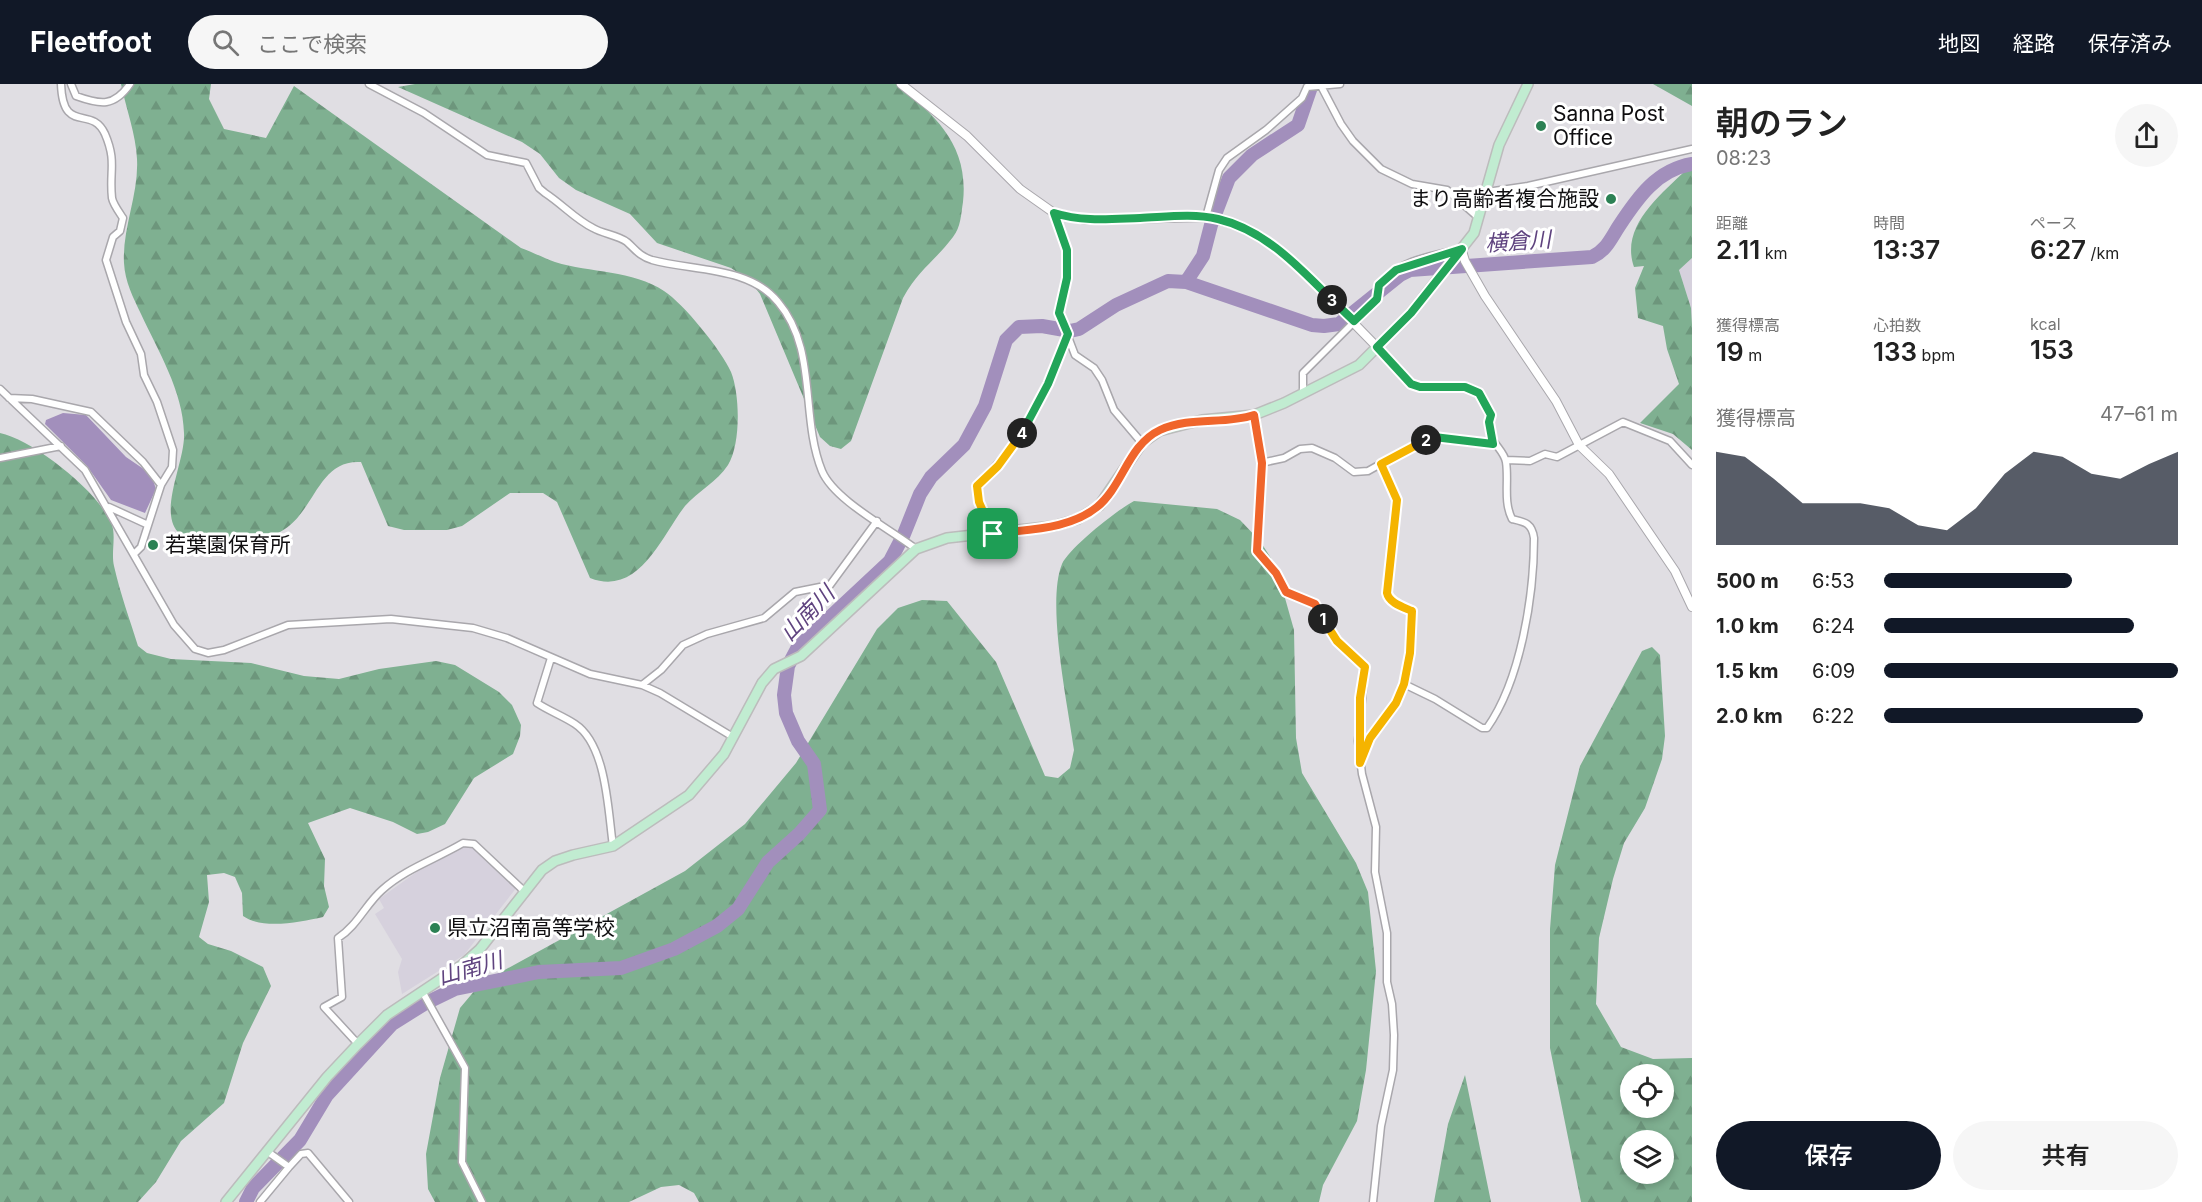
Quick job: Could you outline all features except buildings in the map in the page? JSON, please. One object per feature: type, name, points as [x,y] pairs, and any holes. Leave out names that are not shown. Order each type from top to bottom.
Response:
[{"type":"main road","points":[[226,1202],[272,1155],[327,1077],[387,1015],[423,993],[480,950],[542,870],[555,861],[613,846],[689,795],[724,754],[762,683],[774,669],[794,661],[916,549],[947,538],[1054,526],[1078,519],[1099,506],[1142,443],[1159,431],[1179,423],[1254,415],[1359,365],[1411,313],[1462,250],[1480,218],[1499,145],[1528,84]]},
{"type":"street","points":[[61,84],[63,107],[69,115],[96,122],[104,132],[114,162],[112,200],[123,218],[120,231],[113,237],[106,260],[126,322],[141,354],[144,375],[157,402],[173,450],[172,467],[161,485],[146,524],[141,547],[134,554]]},
{"type":"street","points":[[71,84],[76,96],[90,101],[111,102],[121,97],[130,84]]},
{"type":"street","points":[[369,84],[424,113],[487,155],[526,163],[539,188],[545,194],[592,228],[626,241],[634,252],[650,259],[731,274],[757,284],[778,301],[792,325],[804,360],[811,421],[823,472],[837,492],[916,549]]},
{"type":"street","points":[[901,84],[967,136],[1020,189],[1054,213],[1086,220],[1206,217],[1217,219],[1261,237],[1295,263],[1354,321],[1411,384],[1420,387],[1465,387],[1479,393],[1491,415],[1489,422],[1493,444],[1506,460],[1508,510],[1512,519],[1527,523],[1532,529],[1533,566],[1528,615],[1508,684],[1493,719],[1486,728],[1482,728],[1435,699],[1404,684]]},
{"type":"street","points":[[1320,84],[1341,124],[1353,141],[1381,169],[1413,184],[1447,190],[1480,218]]},
{"type":"street","points":[[1206,217],[1219,170],[1227,158],[1266,130],[1302,98],[1305,85],[1340,84]]},
{"type":"street","points":[[1487,192],[1528,186],[1692,149]]},
{"type":"street","points":[[1054,213],[1067,250],[1067,278],[1059,313],[1075,355],[1094,368],[1102,380],[1114,410],[1142,443]]},
{"type":"street","points":[[1303,393],[1302,373],[1377,299],[1379,285],[1389,275],[1409,264],[1462,250],[1470,269],[1556,400],[1579,445],[1609,474],[1675,571],[1692,607]]},
{"type":"street","points":[[993,534],[979,502],[977,486],[998,466],[1029,420],[1068,334]]},
{"type":"street","points":[[0,389],[85,470],[184,639],[195,649],[208,653],[224,650],[288,625],[391,619],[473,628],[507,638],[590,674],[642,685],[660,693],[733,737]]},
{"type":"street","points":[[9,398],[32,399],[91,412],[143,462],[161,485]]},
{"type":"street","points":[[1254,415],[1262,463],[1257,551],[1276,573],[1286,592],[1315,604],[1337,641],[1365,667],[1360,698],[1360,763],[1376,819],[1375,872],[1387,933],[1387,982],[1392,1004],[1394,1035],[1394,1070],[1381,1126],[1373,1202]]},
{"type":"street","points":[[1506,460],[1530,461],[1545,454],[1557,457],[1623,422],[1670,441],[1692,465]]},
{"type":"street","points":[[1262,463],[1284,458],[1300,449],[1312,448],[1335,458],[1353,472],[1368,471],[1434,437],[1493,444]]},
{"type":"street","points":[[0,458],[61,446]]},
{"type":"street","points":[[1360,763],[1370,738],[1396,703],[1404,684],[1410,653],[1413,614],[1412,611],[1388,597],[1387,593],[1397,500],[1381,464]]},
{"type":"street","points":[[108,507],[146,524]]},
{"type":"street","points":[[642,685],[683,645],[707,634],[764,618],[795,592],[830,585],[877,521]]},
{"type":"street","points":[[551,658],[537,704],[575,724],[585,733],[596,752],[606,792],[613,846]]},
{"type":"street","points":[[358,1044],[324,1007],[342,998],[338,938],[360,918],[380,892],[401,875],[463,843],[474,844],[524,891]]},
{"type":"street","points":[[423,993],[465,1068],[462,1162],[482,1202]]},
{"type":"street","points":[[260,1202],[300,1154],[308,1153],[349,1202]]},
{"type":"street","points":[[272,1155],[288,1167]]},
{"type":"shaded area","points":[[1692,258],[1692,325],[1691,308],[1679,270]]},
{"type":"shaded area","points":[[63,413],[86,415],[126,457],[151,474],[156,489],[145,513],[111,500],[87,466],[45,424],[46,420]]},
{"type":"shaded area","name":"県立沼南高等学校","points":[[464,845],[470,845],[517,887],[464,955],[402,994],[398,972],[402,959],[375,914],[384,908],[379,899],[418,871]]},
{"type":"green space","points":[[121,84],[211,84],[209,99],[224,129],[266,138],[294,86],[521,248],[568,266],[639,279],[664,291],[701,328],[731,372],[736,393],[738,419],[735,445],[728,465],[685,506],[647,561],[635,572],[622,579],[607,582],[590,578],[557,502],[543,493],[510,493],[462,526],[447,530],[404,530],[388,526],[361,462],[346,463],[335,469],[325,478],[292,524],[280,532],[254,540],[222,543],[204,543],[185,538],[175,528],[171,515],[175,482],[183,448],[183,417],[168,372],[132,295],[124,263],[125,237],[136,185],[137,159],[133,131]]},
{"type":"green space","points":[[415,84],[897,84],[925,108],[947,134],[961,165],[964,182],[963,202],[956,233],[921,272],[903,298],[851,441],[841,449],[830,446],[820,437],[760,294],[749,280],[731,268],[657,243],[630,214],[576,190],[559,178],[540,154],[522,142],[398,87]]},
{"type":"green space","points":[[1653,84],[1692,84],[1692,106]]},
{"type":"green space","points":[[1686,170],[1692,170],[1692,258],[1679,270],[1691,308],[1692,450],[1673,434],[1640,423],[1679,384],[1667,349],[1663,326],[1638,318],[1635,288],[1644,266],[1634,267],[1631,252],[1632,239],[1645,213]]},
{"type":"green space","points":[[0,433],[47,456],[80,483],[105,512],[113,530],[113,561],[116,576],[138,646],[147,653],[171,659],[251,663],[304,676],[339,679],[379,669],[436,661],[455,665],[499,692],[512,705],[521,725],[520,736],[513,754],[474,778],[445,824],[428,832],[417,834],[393,822],[350,808],[308,823],[325,859],[324,886],[329,907],[323,917],[282,924],[251,920],[243,916],[242,893],[235,877],[224,873],[207,875],[209,902],[199,937],[208,944],[231,951],[263,967],[271,986],[243,1043],[224,1103],[181,1141],[156,1182],[138,1202],[0,1202]]},
{"type":"green space","points":[[1134,501],[1217,509],[1240,520],[1260,541],[1276,566],[1294,630],[1296,738],[1302,773],[1356,863],[1368,892],[1376,971],[1366,1070],[1357,1121],[1323,1185],[1319,1202],[699,1202],[694,1193],[679,1185],[661,1187],[629,1202],[435,1202],[428,1189],[426,1154],[440,1078],[460,1008],[481,983],[685,871],[745,824],[796,763],[877,629],[898,608],[922,600],[947,601],[996,662],[1045,776],[1058,778],[1070,768],[1074,750],[1060,655],[1056,603],[1062,564],[1083,539]]},
{"type":"green space","points":[[1652,647],[1660,655],[1665,736],[1662,759],[1645,808],[1624,843],[1613,879],[1599,938],[1596,1004],[1621,1047],[1653,1059],[1692,1058],[1692,1202],[1581,1202],[1550,1048],[1550,929],[1555,865],[1580,766],[1642,651]]},
{"type":"green space","points":[[1465,1075],[1491,1202],[1434,1202],[1448,1124]]},
{"type":"waterway","name":"山南川","points":[[1186,282],[1203,256],[1211,225],[1229,178],[1252,155],[1298,125],[1312,84]]},
{"type":"waterway","name":"山南川","points":[[246,1202],[253,1188],[300,1140],[327,1095],[392,1024],[424,1004],[455,989],[539,972],[621,968],[674,949],[717,926],[738,909],[768,862],[799,834],[820,810],[814,764],[798,741],[786,713],[784,695],[788,666],[798,647],[890,561],[920,494],[931,477],[964,445],[985,406],[1006,340],[1019,327],[1042,326],[1070,331],[1079,329],[1116,305],[1168,281],[1186,282],[1312,325],[1339,324],[1400,275],[1410,270],[1592,257],[1605,248],[1649,186],[1669,172],[1692,164]]},
{"type":"place","name":"Sanna Post Office","points":[[1541,126]]},
{"type":"place","name":"まり高齢者複合施設","points":[[1611,199]]},
{"type":"place","name":"若葉園保育所","points":[[153,545]]},
{"type":"place","name":"県立沼南高等学校","points":[[435,928]]},
{"type":"route","points":[[1054,213],[1086,220],[1206,217],[1237,225],[1261,237],[1295,263],[1354,321],[1377,299],[1379,285],[1396,270],[1434,256],[1462,249],[1411,313],[1377,347],[1411,384],[1420,387],[1465,387],[1479,393],[1491,415],[1489,422],[1493,444],[1443,440],[1434,437],[1420,442],[1381,464],[1397,500],[1387,593],[1396,604],[1412,611],[1413,623],[1404,684],[1389,714],[1372,734],[1360,763],[1358,741],[1360,698],[1365,667],[1337,641],[1315,604],[1286,592],[1276,573],[1257,551],[1262,463],[1254,415],[1179,423],[1159,431],[1142,443],[1099,506],[1078,519],[1054,526],[993,534],[979,502],[977,486],[998,466],[1029,420],[1048,384],[1068,334],[1059,313],[1067,278],[1067,250],[1054,213]]},
{"type":"water label","name":"横倉川","points":[[1518,241]]}]
